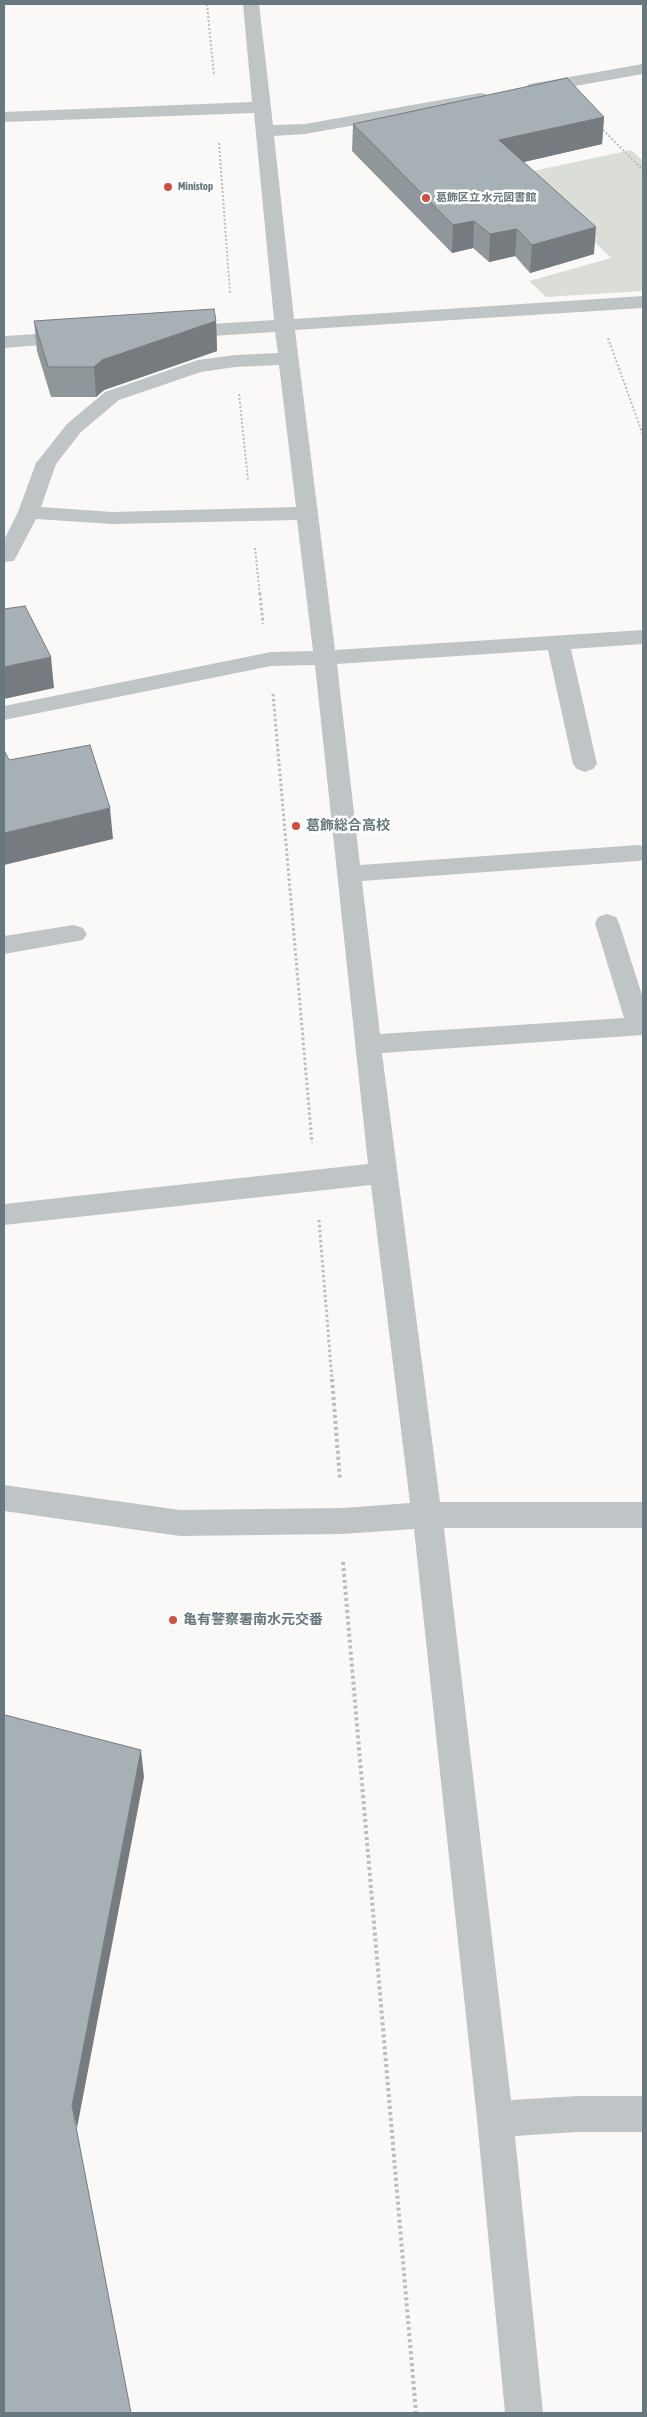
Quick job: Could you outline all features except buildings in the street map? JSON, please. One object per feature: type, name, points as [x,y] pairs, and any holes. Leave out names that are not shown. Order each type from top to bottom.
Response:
[{"type":"street","points":[[251,4],[288,359],[325,658],[383,1173],[428,1515],[496,2119],[524,2413]]},
{"type":"street","points":[[519,91],[643,69]]},
{"type":"street","points":[[4,117],[263,119],[305,129],[499,94]]},
{"type":"street","points":[[159,333],[643,302]]},
{"type":"street","points":[[4,342],[91,337]]},
{"type":"street","points":[[4,556],[6,556],[29,512],[46,463],[74,428],[112,396],[198,366],[235,361],[288,359]]},
{"type":"street","points":[[29,512],[112,518],[307,513]]},
{"type":"street","points":[[4,713],[271,659],[325,658],[643,637]]},
{"type":"street","points":[[558,643],[585,764]]},
{"type":"street","points":[[349,874],[638,853]]},
{"type":"street","points":[[369,1044],[641,1026],[607,923]]},
{"type":"street","points":[[4,946],[74,934]]},
{"type":"street","points":[[4,1215],[383,1173]]},
{"type":"street","points":[[4,1498],[180,1523],[342,1521],[428,1515],[643,1515]]},
{"type":"street","points":[[496,2119],[577,2114],[643,2114]]},
{"type":"path","points":[[207,4],[214,82]]},
{"type":"path","points":[[558,84],[643,170]]},
{"type":"path","points":[[219,137],[231,299]]},
{"type":"path","points":[[614,304],[618,315],[600,317],[643,436]]},
{"type":"path","points":[[272,689],[312,1144]]},
{"type":"path","points":[[318,1210],[340,1484]]},
{"type":"path","points":[[343,1555],[416,2413]]},
{"type":"shaded area","points":[[631,150],[643,161],[643,291],[546,297],[529,281],[611,258],[524,173]]},
{"type":"place","name":"Ministop","points":[[168,187]]},
{"type":"place","name":"葛飾区立 水元図書館","points":[[426,198]]},
{"type":"place","name":"葛飾総合高校","points":[[296,826]]},
{"type":"place","name":"亀有警察署南水元交番","points":[[173,1620]]}]
